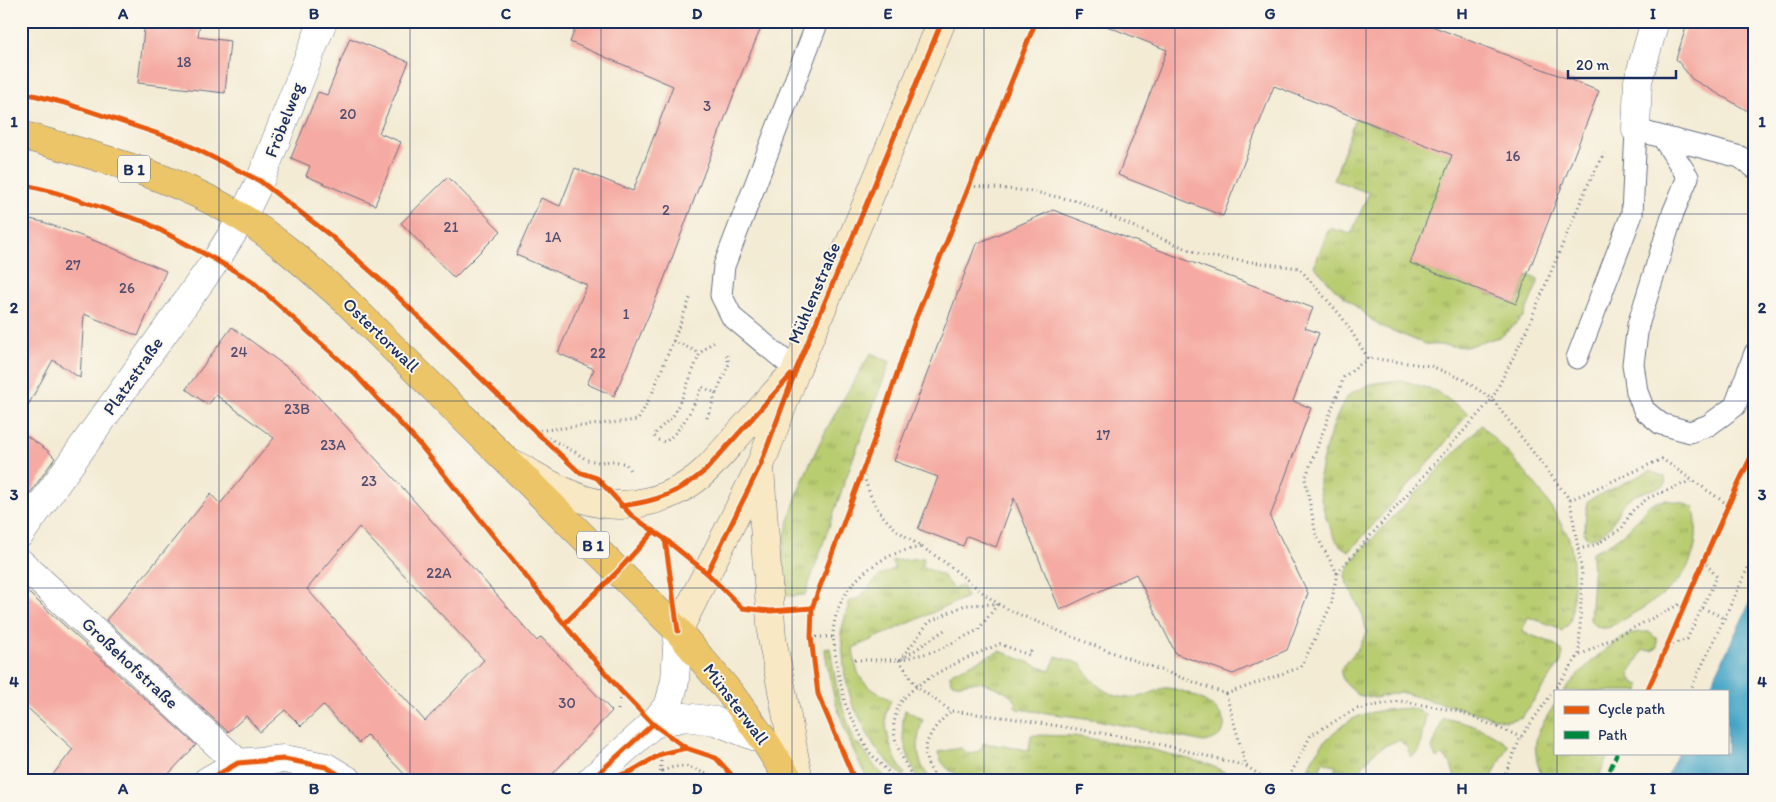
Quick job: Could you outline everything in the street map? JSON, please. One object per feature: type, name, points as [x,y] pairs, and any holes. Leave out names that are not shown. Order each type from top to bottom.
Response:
[{"type":"main road","name":"Mühlenstraße","points":[[678,631],[760,466],[796,370],[942,21]]},
{"type":"main road","name":"Ostertorwall","points":[[21,135],[138,170],[187,190],[242,218],[274,239],[345,300],[678,631]]},
{"type":"main road","name":"B 1","points":[[508,460],[570,494],[585,500],[621,506],[647,502],[672,494],[690,484],[706,470],[796,370]]},
{"type":"main road","points":[[760,466],[772,638],[799,781]]},
{"type":"main road","name":"Münsterwall","points":[[678,631],[730,694],[764,740],[790,781]]},
{"type":"street","name":"Fröbelweg","points":[[242,218],[260,181],[323,21]]},
{"type":"street","points":[[1636,130],[1638,81],[1655,21]]},
{"type":"street","name":"Platzstraße","points":[[21,533],[216,260],[242,218]]},
{"type":"street","name":"Großehofstraße","points":[[21,564],[238,763]]},
{"type":"street","points":[[590,781],[653,724],[669,704],[675,681],[678,631]]},
{"type":"street","points":[[653,724],[685,716],[715,721],[764,740]]},
{"type":"street","points":[[207,781],[238,763],[284,759],[326,767],[349,781]]},
{"type":"lane","points":[[796,370],[732,317],[721,295],[724,266],[818,21]]},
{"type":"lane","points":[[1577,358],[1632,214],[1636,130],[1740,157],[1755,168]]},
{"type":"lane","points":[[1663,138],[1688,177],[1674,213],[1638,325],[1633,364],[1637,392],[1644,410],[1661,424],[1690,432],[1709,425],[1735,406],[1755,352]]},
{"type":"path","points":[[863,471],[867,489],[882,518],[964,576],[998,604],[1081,640],[1226,694],[1300,667],[1331,605],[1337,573],[1492,399],[1524,336],[1584,191],[1608,146],[1636,130]]},
{"type":"path","points":[[970,186],[1030,191],[1081,202],[1145,232],[1205,256],[1299,268],[1342,317],[1368,358]]},
{"type":"path","points":[[535,431],[638,420],[652,394],[693,291],[724,266]]},
{"type":"path","points":[[716,393],[702,387],[686,420],[673,436],[665,442],[658,440],[654,436],[673,416],[700,353],[723,334],[732,317]]},
{"type":"path","points":[[673,342],[700,353]]},
{"type":"path","points":[[1337,573],[1316,535],[1305,479],[1344,377],[1368,358],[1430,366],[1464,380],[1492,399],[1570,500],[1582,573],[1579,655]]},
{"type":"path","points":[[706,421],[729,364]]},
{"type":"path","points":[[535,431],[554,449]]},
{"type":"path","points":[[535,431],[587,460],[599,462],[614,461],[626,464],[632,473]]},
{"type":"path","points":[[1570,500],[1662,459],[1727,504]]},
{"type":"path","points":[[1578,549],[1596,544],[1622,528],[1632,511],[1648,498],[1693,480]]},
{"type":"path","points":[[897,781],[869,752],[846,706],[838,673],[833,623],[838,606],[844,595],[874,565],[889,556],[922,547]]},
{"type":"path","points":[[1690,690],[1755,553]]},
{"type":"path","points":[[1668,646],[1687,639],[1717,578],[1703,560]]},
{"type":"path","points":[[1554,690],[1579,655],[1686,601]]},
{"type":"path","points":[[855,660],[899,660],[936,651],[978,630],[998,604]]},
{"type":"path","points":[[899,660],[929,622],[965,605],[998,604]]},
{"type":"path","points":[[1703,608],[1724,618]]},
{"type":"path","points":[[899,660],[946,629]]},
{"type":"path","points":[[811,637],[834,637]]},
{"type":"path","points":[[914,781],[897,746],[894,724],[899,705],[916,686],[954,665],[1000,644],[1030,655],[1033,648]]},
{"type":"path","points":[[899,660],[916,686],[951,711],[1010,718],[1143,740],[1246,766],[1269,781]]},
{"type":"path","points":[[1502,781],[1521,737],[1554,690]]},
{"type":"path","points":[[621,691],[653,724]]},
{"type":"path","points":[[1226,694],[1246,766]]},
{"type":"path","points":[[1287,781],[1311,735],[1356,710],[1400,701],[1458,712],[1521,737]]},
{"type":"path","points":[[940,781],[926,759],[924,749],[935,726],[951,711]]},
{"type":"path","points":[[654,758],[661,754]]},
{"type":"path","points":[[662,771],[686,766],[724,781]]},
{"type":"green space","points":[[1420,100],[1467,118],[1411,263],[1516,304],[1528,275],[1539,280],[1524,316],[1502,336],[1466,347],[1425,344],[1378,325],[1335,289],[1314,266],[1329,228],[1351,234],[1369,193],[1334,180],[1355,118],[1406,137]]},
{"type":"green space","points":[[871,353],[890,362],[851,464],[805,595],[792,596],[781,594],[784,539],[801,485],[821,440]]},
{"type":"green space","points":[[1405,381],[1436,391],[1468,413],[1437,453],[1350,551],[1342,547],[1334,537],[1325,515],[1320,495],[1320,475],[1329,437],[1334,423],[1350,394],[1377,383]]},
{"type":"green space","points":[[1481,425],[1524,471],[1552,508],[1568,535],[1573,561],[1573,607],[1568,624],[1561,631],[1557,627],[1528,617],[1522,632],[1553,643],[1563,652],[1561,662],[1522,717],[1506,721],[1400,692],[1375,698],[1358,695],[1344,682],[1341,674],[1341,668],[1357,650],[1367,633],[1363,616],[1345,575],[1354,558]]},
{"type":"green space","points":[[1650,471],[1665,477],[1665,485],[1637,494],[1627,500],[1606,530],[1599,536],[1589,539],[1584,534],[1587,503],[1591,499]]},
{"type":"green space","points":[[1666,500],[1684,503],[1694,508],[1696,532],[1694,552],[1687,569],[1662,595],[1646,606],[1610,627],[1601,628],[1596,626],[1590,620],[1593,579],[1592,552],[1619,538],[1651,503]]},
{"type":"green space","points":[[924,558],[922,566],[943,576],[953,589],[962,585],[967,597],[853,648],[859,675],[873,690],[891,700],[886,715],[888,738],[893,754],[905,774],[902,776],[875,748],[852,703],[845,676],[841,633],[849,602],[860,597],[879,576],[895,568],[891,561]]},
{"type":"green space","points":[[1640,632],[1649,632],[1657,639],[1657,648],[1651,651],[1643,650],[1631,670],[1630,677],[1634,683],[1640,685],[1639,690],[1565,690],[1584,668],[1610,646],[1626,636]]},
{"type":"green space","points":[[830,648],[838,695],[855,743],[860,745],[876,768],[890,781],[868,781],[853,748],[840,717],[831,684],[825,649]]},
{"type":"green space","points":[[1000,651],[1050,671],[1056,656],[1081,664],[1088,675],[1101,688],[1111,694],[1122,697],[1140,697],[1164,688],[1182,691],[1204,700],[1213,707],[1220,714],[1224,723],[1223,731],[1217,737],[1204,742],[1092,719],[1017,709],[1014,706],[1017,703],[1013,699],[1004,691],[993,686],[975,682],[960,684],[951,682],[950,675],[953,672]]},
{"type":"green space","points":[[1554,706],[1554,754],[1609,754],[1597,781],[1541,781],[1542,778],[1536,755],[1536,739]]},
{"type":"green space","points":[[1411,708],[1426,714],[1419,751],[1411,757],[1407,748],[1400,740],[1386,745],[1370,756],[1358,775],[1366,781],[1331,781],[1336,766],[1323,761],[1315,781],[1306,781],[1308,770],[1318,750],[1335,731],[1345,724],[1365,714]]},
{"type":"green space","points":[[905,710],[923,719],[920,727],[918,752],[923,767],[933,781],[919,781],[911,764],[903,738]]},
{"type":"green space","points":[[1443,718],[1477,727],[1501,739],[1508,745],[1490,781],[1456,781],[1451,764],[1442,755],[1439,758],[1435,756],[1432,749]]},
{"type":"green space","points":[[1031,735],[1074,736],[1145,748],[1208,764],[1243,781],[988,781],[987,777],[963,776],[950,771],[941,760],[938,752],[961,748],[966,752],[974,753],[982,748],[983,743],[1029,751]]},
{"type":"water","points":[[1755,592],[1755,781],[1665,781],[1678,754],[1728,754],[1728,690],[1708,690]]},
{"type":"building","points":[[145,21],[200,21],[198,37],[230,41],[225,93],[138,83]]},
{"type":"building","points":[[578,21],[764,21],[743,70],[663,282],[614,396],[587,384],[594,369],[558,353],[587,285],[516,255],[541,198],[560,206],[575,168],[633,191],[673,86],[570,42]]},
{"type":"building","points":[[1100,21],[1419,21],[1599,91],[1516,304],[1410,263],[1452,155],[1274,86],[1223,216],[1118,175],[1167,50],[1099,23]]},
{"type":"building","points":[[1688,21],[1755,21],[1755,115],[1692,79],[1676,59]]},
{"type":"building","points":[[350,38],[409,62],[379,133],[401,142],[375,205],[306,176],[310,166],[291,158],[318,92],[327,95]]},
{"type":"building","points":[[448,177],[501,231],[454,278],[401,223]]},
{"type":"building","points":[[1053,210],[1313,308],[1305,328],[1319,333],[1293,401],[1311,408],[1270,517],[1308,593],[1287,650],[1233,674],[1176,654],[1136,574],[1060,610],[1014,498],[996,547],[967,536],[963,546],[918,529],[938,477],[894,461],[976,244]]},
{"type":"building","points":[[21,217],[43,222],[106,245],[166,271],[138,336],[84,314],[80,378],[53,360],[21,418]]},
{"type":"building","points":[[232,327],[299,376],[402,487],[537,641],[541,637],[612,711],[546,781],[411,781],[367,735],[359,743],[323,705],[301,726],[285,710],[260,732],[246,716],[228,732],[106,620],[211,494],[220,504],[274,438],[216,395],[208,405],[186,389]],"holes":[[[359,527],[484,660],[425,721],[307,589]]]},
{"type":"building","points":[[21,432],[55,458],[21,506]]},
{"type":"building","points":[[21,586],[196,745],[162,781],[48,781],[73,749],[21,702]]},
{"type":"marked path","points":[[1605,781],[1617,754]]},
{"type":"cycle path","points":[[707,573],[760,466],[796,370],[942,21]]},
{"type":"cycle path","points":[[855,781],[818,694],[811,637],[812,608],[880,424],[915,320],[1036,21]]},
{"type":"cycle path","points":[[21,92],[65,103],[180,141],[260,181],[331,236],[385,284],[579,472],[597,478],[632,516],[665,539],[707,573],[742,608],[771,611],[812,608]]},
{"type":"cycle path","points":[[21,184],[54,192],[145,222],[252,281],[355,374],[421,446],[578,641],[621,691],[653,724],[686,748],[716,758],[737,781]]},
{"type":"cycle path","points":[[621,506],[657,499],[676,491],[696,478],[706,470],[791,375]]},
{"type":"cycle path","points":[[1647,690],[1726,509],[1755,449]]},
{"type":"cycle path","points":[[565,623],[618,571],[654,531]]},
{"type":"cycle path","points":[[665,539],[678,631]]},
{"type":"cycle path","points":[[590,781],[653,724]]},
{"type":"cycle path","points":[[603,781],[632,771],[661,754],[686,748]]},
{"type":"cycle path","points":[[207,781],[238,763],[284,759],[326,767],[349,781]]}]
